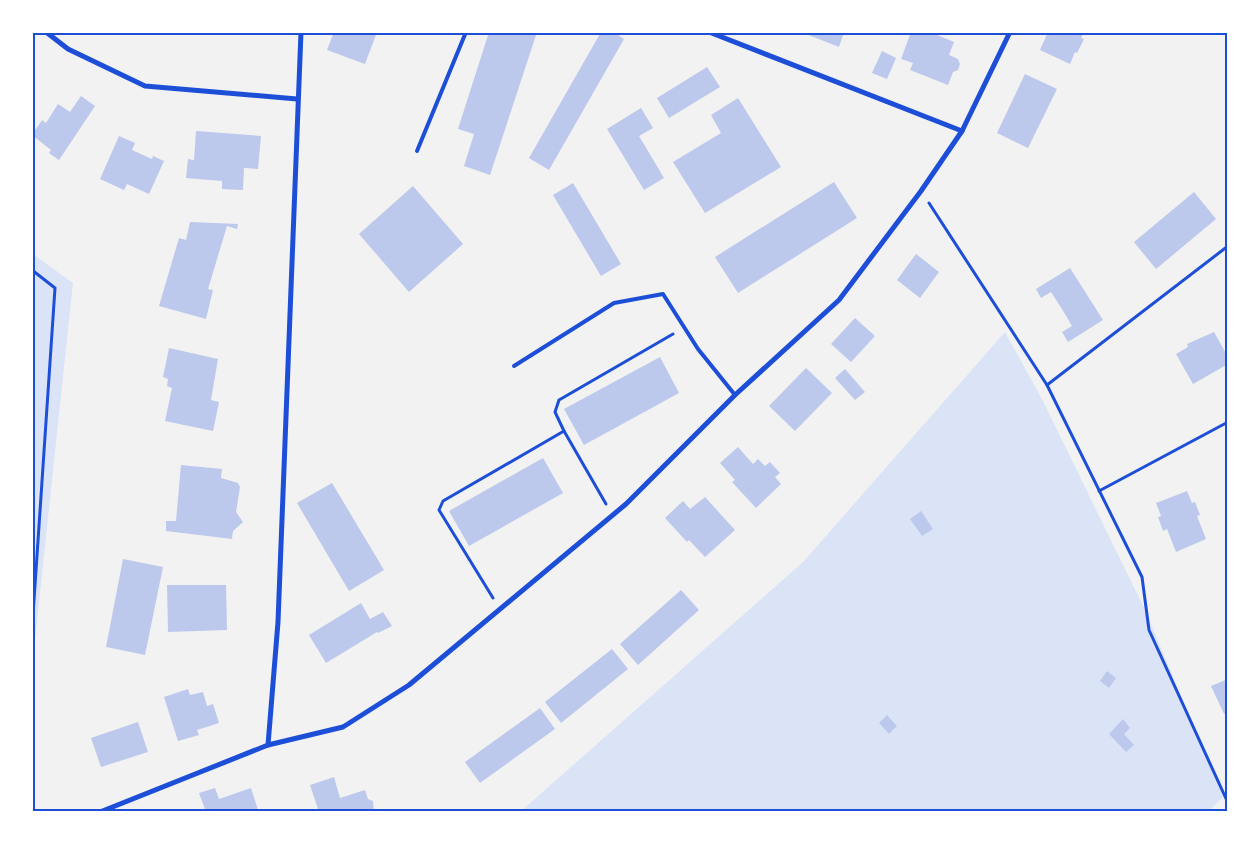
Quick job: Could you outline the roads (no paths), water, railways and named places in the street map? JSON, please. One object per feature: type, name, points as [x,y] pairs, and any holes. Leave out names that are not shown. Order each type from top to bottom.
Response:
[{"type":"street","points":[[46,32],[68,50],[144,86],[298,99]]},
{"type":"street","points":[[268,745],[278,622],[292,304],[301,32]]},
{"type":"street","points":[[709,32],[962,131]]},
{"type":"street","points":[[100,812],[268,745],[343,727],[409,685],[613,515],[735,395],[839,300],[921,191],[962,131],[1010,32]]},
{"type":"lane","points":[[417,152],[466,32]]},
{"type":"lane","points":[[514,366],[614,303],[663,294],[685,328],[735,395]]}]
